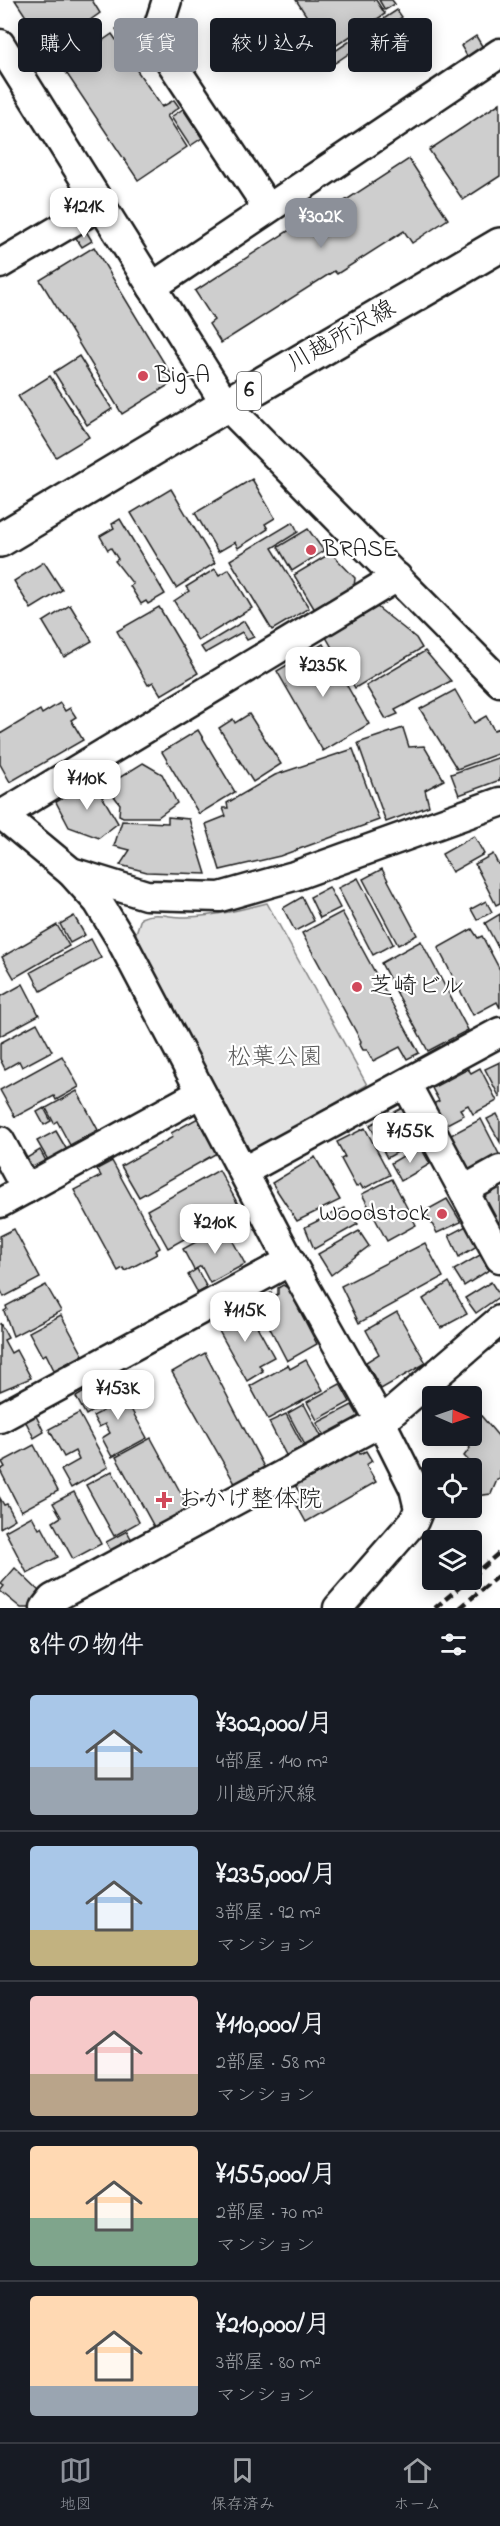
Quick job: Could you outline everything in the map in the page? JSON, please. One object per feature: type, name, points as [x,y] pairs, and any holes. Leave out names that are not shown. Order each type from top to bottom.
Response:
[{"type":"main road","name":"川越所沢線","points":[[0,540],[500,245]]},
{"type":"street","points":[[167,0],[155,38],[268,208]]},
{"type":"street","points":[[0,44],[99,206],[226,405],[500,682]]},
{"type":"street","points":[[152,287],[500,53]]},
{"type":"street","points":[[0,264],[99,206]]},
{"type":"street","points":[[338,1608],[414,1521],[419,1509],[414,1488],[381,1422],[290,1262],[120,938],[98,902],[71,872],[1,815],[397,577]]},
{"type":"street","points":[[71,872],[146,895],[220,897],[294,876],[500,802]]},
{"type":"street","points":[[244,1171],[500,1032]]},
{"type":"street","points":[[406,1084],[500,1258]]},
{"type":"street","points":[[0,1203],[201,1093]]},
{"type":"street","points":[[0,1141],[26,1189]]},
{"type":"street","points":[[464,1190],[500,1170]]},
{"type":"street","points":[[0,1418],[290,1262]]},
{"type":"street","points":[[45,1608],[52,1599],[381,1422],[500,1320]]},
{"type":"green space","name":"松葉公園","points":[[267,903],[367,1085],[255,1150],[247,1149],[135,936],[141,918],[147,916],[208,915]]},
{"type":"building","points":[[15,0],[92,0],[100,13],[93,18],[27,18]]},
{"type":"building","points":[[296,0],[376,0],[385,14],[379,18],[348,18],[348,38],[336,46],[336,18],[308,18]]},
{"type":"building","points":[[379,0],[392,0],[395,4],[385,10]]},
{"type":"building","points":[[397,10],[402,17],[401,18],[385,18]]},
{"type":"building","points":[[112,34],[114,37],[114,72],[138,72],[162,107],[174,100],[179,107],[167,116],[187,147],[138,180],[66,72],[102,72],[102,41]]},
{"type":"building","points":[[476,36],[485,51],[470,61],[461,46]]},
{"type":"building","points":[[348,42],[348,54],[336,62],[336,50]]},
{"type":"building","points":[[500,103],[500,176],[463,200],[429,150]]},
{"type":"building","points":[[183,109],[202,138],[190,146],[171,117]]},
{"type":"building","points":[[409,159],[448,219],[412,243],[404,231],[337,274],[334,271],[221,343],[209,324],[214,320],[195,291],[305,220],[308,225]]},
{"type":"building","points":[[86,231],[92,241],[82,247],[76,238]]},
{"type":"building","points":[[94,247],[175,381],[122,414],[40,280]]},
{"type":"building","points":[[79,356],[112,409],[87,425],[54,372]]},
{"type":"building","points":[[50,376],[89,437],[56,457],[18,396]]},
{"type":"building","points":[[252,479],[275,518],[265,524],[268,529],[238,548],[235,542],[218,552],[195,513]]},
{"type":"building","points":[[171,489],[215,563],[176,588],[131,513]]},
{"type":"building","points":[[120,519],[165,594],[148,604],[146,601],[141,604],[130,586],[133,584],[115,561],[118,559],[111,548],[108,550],[100,536],[114,528],[112,524]]},
{"type":"building","points":[[293,522],[298,532],[272,548],[309,608],[272,630],[230,560]]},
{"type":"building","points":[[308,529],[324,551],[292,571],[278,547]]},
{"type":"building","points":[[331,553],[355,578],[354,587],[315,610],[294,575]]},
{"type":"building","points":[[44,562],[62,590],[31,609],[14,581]]},
{"type":"building","points":[[215,569],[219,575],[229,569],[252,608],[198,641],[174,601],[189,591],[186,587]]},
{"type":"building","points":[[70,605],[92,641],[64,657],[43,622]]},
{"type":"building","points":[[159,607],[198,673],[161,695],[153,682],[148,685],[117,631]]},
{"type":"building","points":[[377,607],[416,638],[422,648],[355,688],[326,637]]},
{"type":"building","points":[[244,621],[254,637],[247,640],[242,632],[205,653],[201,647]]},
{"type":"building","points":[[323,644],[369,724],[323,751],[277,671]]},
{"type":"building","points":[[425,651],[451,681],[395,710],[398,714],[386,719],[366,686]]},
{"type":"building","points":[[455,690],[474,723],[486,716],[494,730],[500,728],[500,753],[457,769],[420,709]]},
{"type":"building","points":[[60,703],[65,711],[70,708],[76,717],[71,720],[83,740],[10,782],[0,764],[0,734],[40,710],[42,714]]},
{"type":"building","points":[[249,714],[281,764],[253,782],[219,728],[233,719],[235,723]]},
{"type":"building","points":[[403,728],[409,747],[424,746],[444,780],[425,790],[429,806],[386,822],[358,743]]},
{"type":"building","points":[[198,730],[235,792],[199,814],[162,752]]},
{"type":"building","points":[[353,749],[379,820],[280,856],[220,870],[206,824],[226,816],[223,808],[228,808],[227,803],[275,775]]},
{"type":"building","points":[[500,757],[500,780],[459,795],[451,774]]},
{"type":"building","points":[[143,763],[162,774],[177,803],[158,817],[123,817],[119,815],[120,804],[110,791],[114,787],[114,781]]},
{"type":"building","points":[[93,781],[118,823],[99,838],[69,827],[56,802]]},
{"type":"building","points":[[168,817],[189,819],[206,874],[147,872],[120,865],[130,850],[114,846],[122,821],[168,823]]},
{"type":"building","points":[[474,836],[484,854],[452,872],[442,854]]},
{"type":"building","points":[[493,854],[498,864],[500,863],[500,903],[496,905],[475,864]]},
{"type":"building","points":[[382,869],[417,935],[398,945],[363,879]]},
{"type":"building","points":[[358,878],[393,944],[373,955],[338,888]]},
{"type":"building","points":[[329,887],[340,908],[320,918],[310,897]]},
{"type":"building","points":[[302,897],[314,921],[295,931],[283,908]]},
{"type":"building","points":[[486,901],[492,912],[477,920],[471,909]]},
{"type":"building","name":"芝崎ビル","points":[[342,912],[419,1053],[407,1059],[400,1047],[373,1061],[367,1050],[363,1050],[360,1045],[361,1041],[302,933]]},
{"type":"building","points":[[500,914],[500,951],[485,923]]},
{"type":"building","points":[[74,916],[85,935],[70,943],[60,924]]},
{"type":"building","points":[[57,925],[69,946],[14,978],[2,957]]},
{"type":"building","points":[[472,929],[478,938],[482,936],[500,970],[500,1008],[497,1002],[473,1015],[438,948]]},
{"type":"building","points":[[91,939],[101,958],[41,991],[31,972]]},
{"type":"building","points":[[421,941],[468,1030],[428,1051],[381,963]]},
{"type":"building","points":[[23,984],[39,1015],[0,1036],[0,997]]},
{"type":"building","points":[[37,1023],[52,1051],[22,1067],[19,1061],[5,1069],[0,1059],[0,1043]]},
{"type":"building","points":[[62,1056],[79,1087],[56,1100],[54,1096],[15,1117],[0,1090]]},
{"type":"building","points":[[500,1062],[500,1098],[485,1069]]},
{"type":"building","points":[[480,1068],[497,1101],[473,1114],[468,1105],[460,1109],[464,1115],[445,1125],[433,1104],[439,1101],[432,1088],[468,1069],[471,1073]]},
{"type":"building","points":[[77,1091],[98,1130],[70,1145],[57,1121],[54,1123],[46,1108]]},
{"type":"building","points":[[404,1107],[421,1139],[387,1158],[370,1125]]},
{"type":"building","points":[[44,1108],[51,1121],[44,1125],[37,1112]]},
{"type":"building","points":[[497,1114],[500,1120],[500,1142],[487,1119]]},
{"type":"building","points":[[198,1118],[217,1153],[139,1197],[121,1166],[173,1137],[171,1133]]},
{"type":"building","points":[[481,1119],[500,1156],[473,1172],[466,1169],[449,1136]]},
{"type":"building","points":[[365,1128],[390,1175],[363,1189],[360,1184],[356,1187],[341,1159],[345,1157],[337,1142]]},
{"type":"building","points":[[56,1131],[67,1150],[48,1160],[37,1141]]},
{"type":"building","points":[[420,1146],[430,1164],[401,1181],[391,1163]]},
{"type":"building","points":[[40,1150],[46,1161],[31,1169],[25,1159]]},
{"type":"building","points":[[315,1157],[340,1200],[297,1221],[272,1183]]},
{"type":"building","points":[[112,1161],[160,1248],[155,1251],[157,1254],[125,1271],[123,1268],[118,1271],[74,1190],[101,1176],[97,1169]]},
{"type":"building","points":[[219,1170],[240,1208],[168,1248],[147,1210]]},
{"type":"building","points":[[392,1179],[416,1225],[387,1241],[362,1194]]},
{"type":"building","points":[[500,1187],[500,1232],[480,1197]]},
{"type":"building","points":[[447,1199],[461,1222],[437,1233],[425,1211]]},
{"type":"building","points":[[344,1208],[358,1224],[314,1249],[305,1227]]},
{"type":"building","points":[[468,1225],[477,1246],[459,1257],[449,1235]]},
{"type":"building","points":[[221,1228],[225,1235],[229,1234],[245,1264],[210,1283],[201,1266],[194,1270],[183,1249]]},
{"type":"building","points":[[14,1229],[40,1278],[4,1297],[0,1289],[0,1236]]},
{"type":"building","points":[[359,1231],[369,1246],[331,1275],[318,1254]]},
{"type":"building","points":[[425,1243],[443,1277],[359,1323],[341,1286]]},
{"type":"building","points":[[480,1255],[489,1270],[464,1286],[454,1270]]},
{"type":"building","points":[[197,1269],[207,1288],[198,1293],[188,1275]]},
{"type":"building","points":[[449,1282],[467,1314],[441,1328],[423,1299]]},
{"type":"building","points":[[491,1282],[500,1296],[476,1313],[465,1298]]},
{"type":"building","points":[[46,1285],[61,1311],[13,1336],[4,1311],[7,1309],[6,1306]]},
{"type":"building","points":[[283,1285],[288,1288],[317,1344],[287,1361],[260,1309],[263,1307],[259,1299],[271,1293],[273,1297],[278,1294],[278,1288]]},
{"type":"building","points":[[248,1310],[274,1357],[259,1365],[263,1371],[247,1381],[214,1322],[231,1313],[233,1317]]},
{"type":"building","points":[[397,1312],[426,1363],[381,1389],[366,1362],[379,1354],[366,1330]]},
{"type":"building","points":[[61,1315],[83,1355],[54,1370],[46,1354],[42,1356],[29,1332]]},
{"type":"building","points":[[0,1323],[8,1338],[4,1340],[11,1353],[16,1350],[31,1378],[0,1391]]},
{"type":"building","points":[[205,1353],[266,1471],[237,1487],[172,1372]]},
{"type":"building","points":[[306,1360],[323,1390],[268,1419],[250,1386],[288,1365],[290,1369]]},
{"type":"building","points":[[116,1382],[147,1438],[112,1457],[102,1438],[110,1433],[105,1424],[99,1427],[93,1416],[103,1411],[94,1395]]},
{"type":"building","points":[[340,1384],[350,1402],[317,1420],[307,1402]]},
{"type":"building","points":[[84,1392],[94,1410],[86,1415],[76,1397]]},
{"type":"building","points":[[304,1404],[322,1438],[306,1447],[288,1413]]},
{"type":"building","points":[[352,1405],[359,1417],[352,1421],[354,1427],[327,1441],[317,1423]]},
{"type":"building","points":[[79,1413],[108,1467],[71,1488],[61,1470],[79,1460],[75,1451],[64,1457],[49,1429]]},
{"type":"building","points":[[35,1414],[44,1432],[34,1438],[25,1420]]},
{"type":"building","points":[[286,1414],[304,1448],[287,1457],[269,1422]]},
{"type":"building","points":[[482,1417],[500,1438],[500,1479],[497,1480],[491,1494],[482,1495],[482,1458],[464,1456],[470,1448],[469,1446],[482,1446]]},
{"type":"building","points":[[151,1438],[189,1508],[158,1534],[116,1457]]},
{"type":"building","points":[[34,1445],[58,1491],[21,1511],[0,1470],[5,1467],[2,1462]]},
{"type":"building","points":[[358,1450],[360,1454],[366,1451],[372,1461],[366,1465],[376,1482],[306,1522],[295,1502],[302,1497],[295,1485]]},
{"type":"building","points":[[112,1471],[139,1522],[114,1536],[86,1485]]},
{"type":"building","points":[[74,1492],[101,1544],[73,1559],[53,1522],[61,1517],[53,1503]]},
{"type":"building","points":[[0,1498],[4,1505],[7,1504],[15,1519],[0,1528]]},
{"type":"building","points":[[32,1516],[39,1529],[42,1527],[58,1557],[27,1573],[5,1531]]},
{"type":"building","points":[[127,1531],[135,1546],[114,1557],[106,1542]]},
{"type":"building","points":[[15,1568],[40,1592],[35,1598],[39,1601],[33,1608],[21,1608],[0,1591],[4,1586],[1,1584]]},
{"type":"railway","points":[[482,1568],[500,1552]]},
{"type":"railway","points":[[460,1608],[500,1574]]},
{"type":"railway","points":[[435,1608],[456,1590]]},
{"type":"place","name":"Big-A","points":[[143,376]]},
{"type":"place","name":"BRASE","points":[[311,550]]},
{"type":"place","name":"芝崎ビル","points":[[357,987]]},
{"type":"place","name":"Woodstock","points":[[442,1214]]},
{"type":"place","name":"おかげ整体院","points":[[164,1500]]}]
